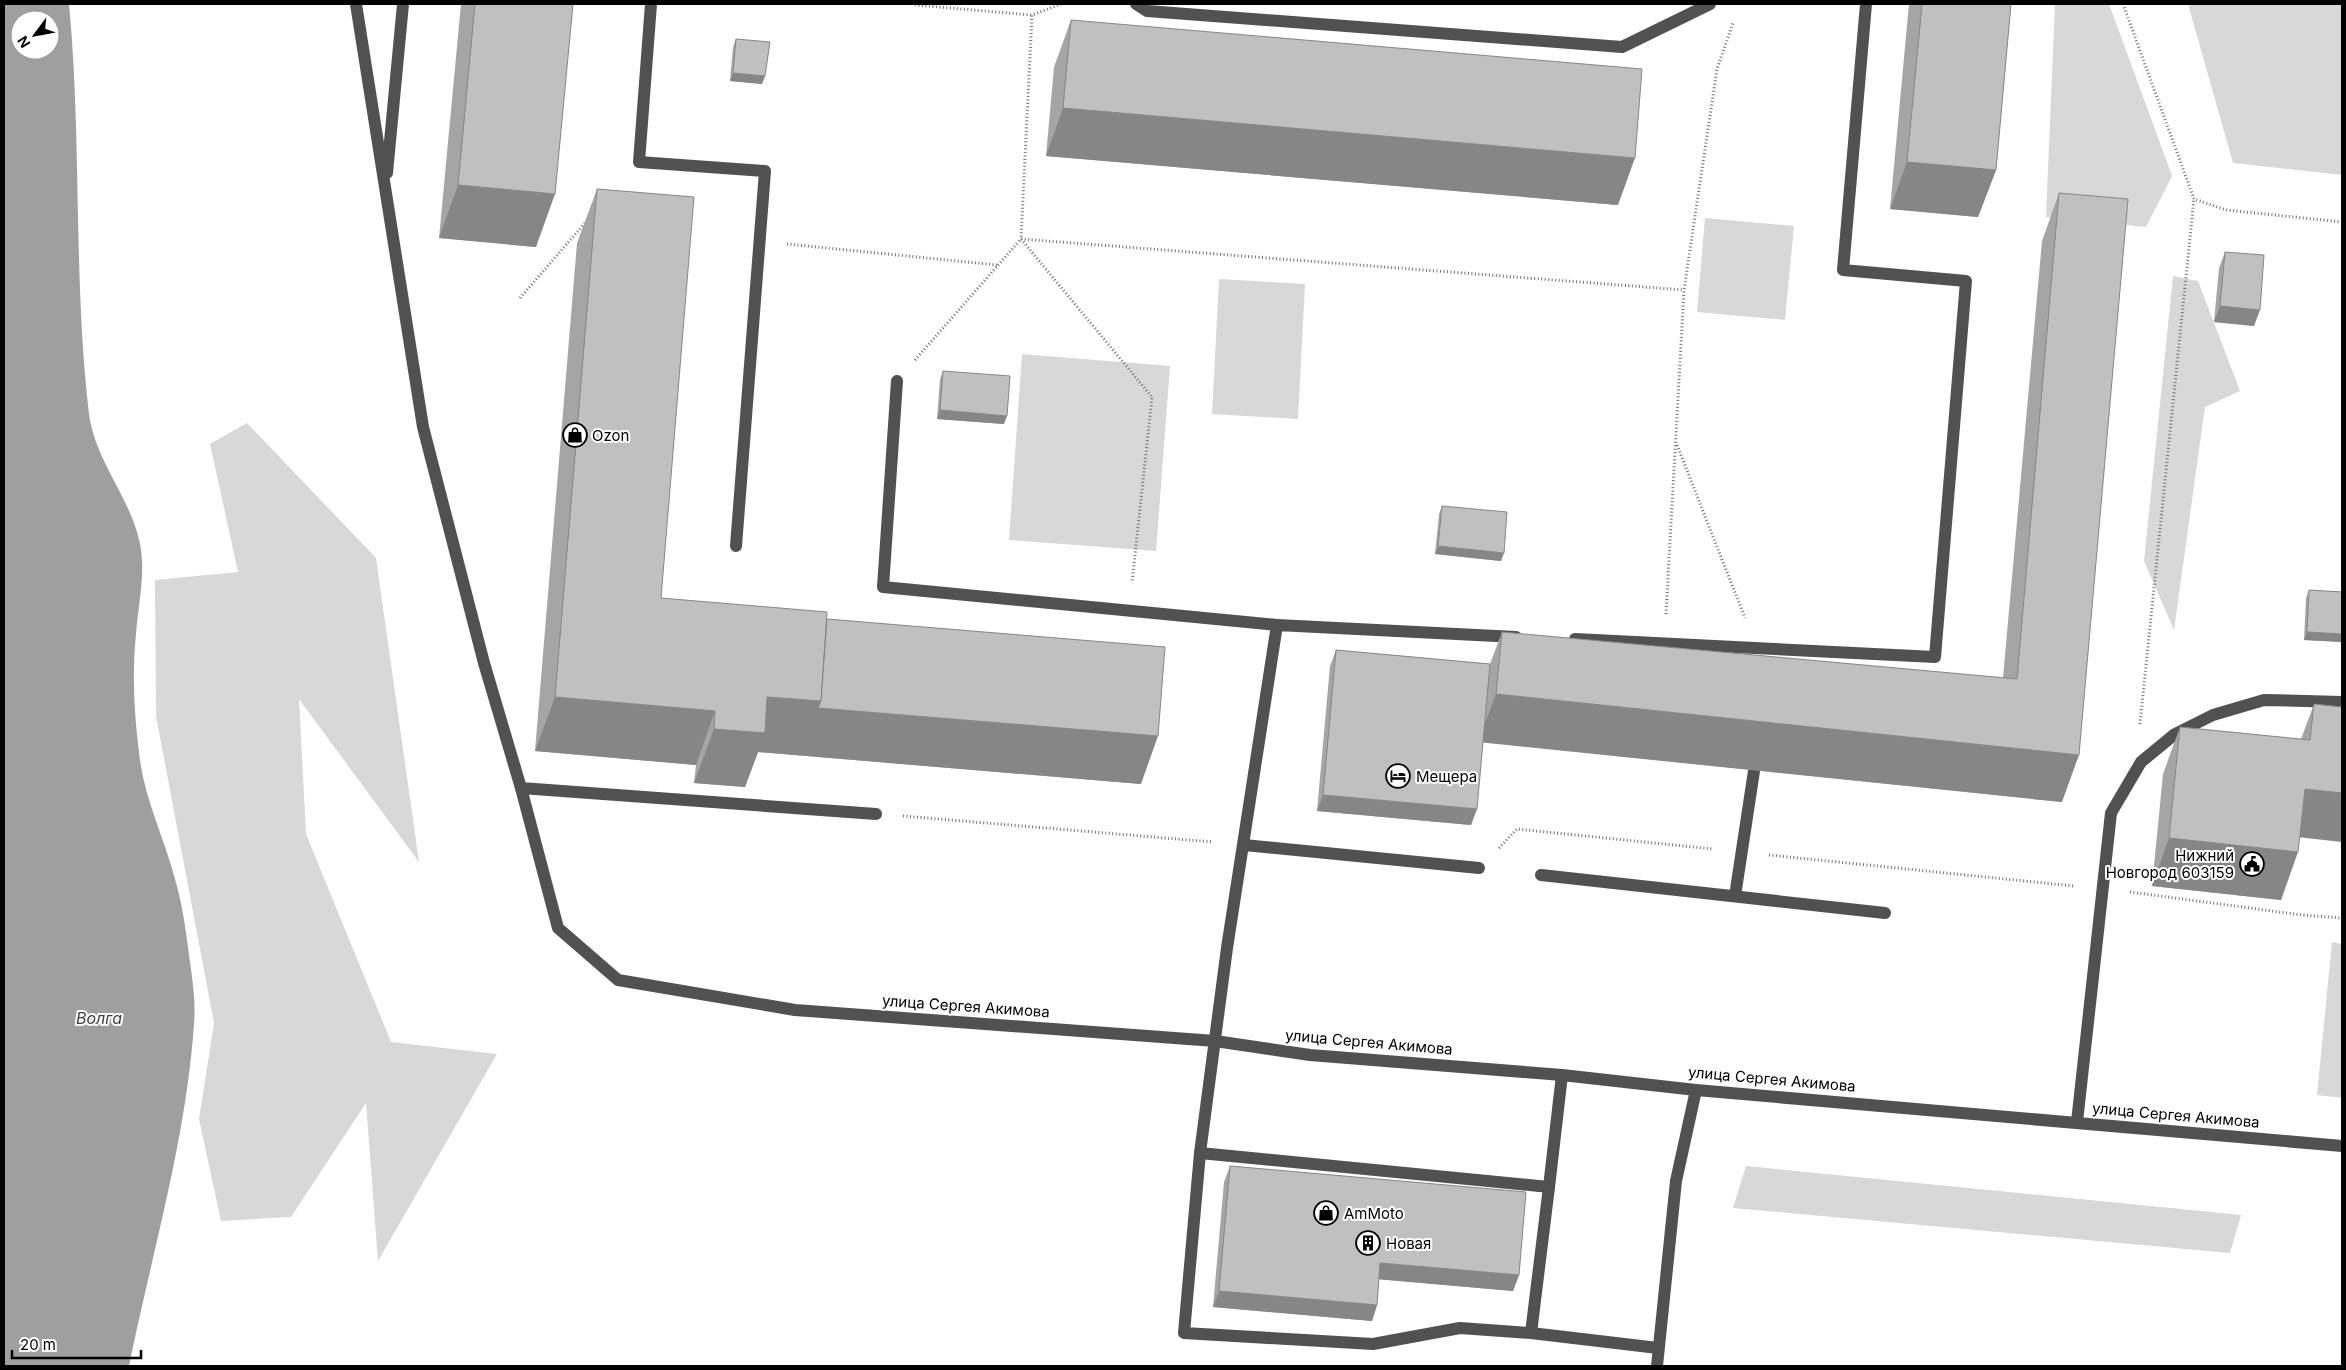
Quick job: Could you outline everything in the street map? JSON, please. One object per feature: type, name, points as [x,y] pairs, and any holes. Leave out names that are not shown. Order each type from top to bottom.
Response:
[{"type":"street","points":[[356,4],[385,192]]},
{"type":"street","points":[[385,192],[403,4]]},
{"type":"street","points":[[651,4],[639,162],[766,171],[736,546]]},
{"type":"street","points":[[1136,4],[1147,11],[1622,47],[1710,4]]},
{"type":"street","points":[[1558,639],[1664,644],[1757,653],[1935,657],[1966,281],[1843,270],[1866,4]]},
{"type":"street","name":"улица Сергея Акимова","points":[[385,192],[423,427],[484,663],[521,788],[558,928],[618,980],[794,1010],[1215,1042],[1310,1055],[1562,1075],[1696,1090],[2342,1146]]},
{"type":"street","points":[[896,381],[883,587],[1277,625],[1529,637]]},
{"type":"street","points":[[1277,625],[1200,1153],[1184,1333],[1373,1344],[1460,1328],[1531,1333],[1658,1348]]},
{"type":"street","points":[[2076,1122],[2111,814],[2141,762],[2175,734],[2213,715],[2264,700],[2342,702]]},
{"type":"street","points":[[1735,896],[1754,771]]},
{"type":"street","points":[[521,788],[876,814]]},
{"type":"street","points":[[1244,845],[1479,868]]},
{"type":"street","points":[[1541,875],[1885,913]]},
{"type":"street","points":[[1531,1333],[1562,1075]]},
{"type":"street","points":[[1657,1366],[1676,1181],[1696,1090]]},
{"type":"street","points":[[1200,1153],[1548,1187]]},
{"type":"path","points":[[914,5],[1032,15],[1061,4]]},
{"type":"path","points":[[2123,4],[2194,199],[2136,771]]},
{"type":"path","points":[[896,381],[1021,239],[1032,15]]},
{"type":"path","points":[[1664,644],[1684,290],[1717,69],[1734,22]]},
{"type":"path","points":[[2194,199],[2226,210],[2342,222]]},
{"type":"path","points":[[520,298],[589,219]]},
{"type":"path","points":[[1021,239],[1684,290]]},
{"type":"path","points":[[1021,239],[1152,397],[1129,610]]},
{"type":"path","points":[[760,241],[998,265]]},
{"type":"path","points":[[1676,442],[1757,653]]},
{"type":"path","points":[[876,814],[1244,845]]},
{"type":"path","points":[[1479,868],[1517,829],[2103,889],[2302,915],[2342,918]]},
{"type":"shaded area","points":[[2055,4],[2109,4],[2172,176],[2146,227],[2046,217]]},
{"type":"shaded area","points":[[2188,4],[2342,4],[2342,175],[2233,163]]},
{"type":"shaded area","points":[[1705,218],[1794,226],[1785,320],[1697,312]]},
{"type":"shaded area","points":[[2173,276],[2198,281],[2240,391],[2205,407],[2174,630],[2144,561]]},
{"type":"shaded area","points":[[1219,279],[1305,284],[1298,419],[1212,414]]},
{"type":"shaded area","points":[[1022,354],[1170,366],[1156,551],[1009,540]]},
{"type":"shaded area","points":[[247,423],[376,558],[419,862],[299,699],[306,834],[391,1042],[497,1054],[378,1261],[366,1103],[291,1217],[221,1221],[199,1119],[214,1023],[156,716],[155,580],[238,572],[210,444]]},
{"type":"shaded area","points":[[2332,942],[2342,944],[2342,1098],[2317,1095]]},
{"type":"shaded area","points":[[1746,1166],[2241,1215],[2230,1253],[1733,1208]]},
{"type":"water","name":"Волга","points":[[4,4],[69,4],[75,106],[81,312],[89,414],[98,448],[129,511],[142,555],[142,578],[134,663],[137,737],[145,784],[182,907],[194,998],[190,1067],[184,1110],[129,1366],[4,1366]]},
{"type":"building","points":[[475,4],[573,4],[555,194],[458,185]]},
{"type":"building","points":[[1922,4],[2011,4],[1996,170],[1907,162]]},
{"type":"building","points":[[1071,20],[1642,69],[1635,158],[1063,108]]},
{"type":"building","points":[[736,39],[770,42],[765,76],[733,73]]},
{"type":"building","points":[[597,189],[694,197],[661,598],[827,612],[821,701],[767,697],[765,733],[714,729],[715,711],[555,697]]},
{"type":"building","points":[[2059,193],[2128,199],[2079,755],[1496,694],[1502,632],[2017,679]]},
{"type":"building","points":[[2225,252],[2264,255],[2260,310],[2220,306]]},
{"type":"building","points":[[943,371],[1010,376],[1007,416],[940,410]]},
{"type":"building","points":[[1442,506],[1507,512],[1504,553],[1438,546]]},
{"type":"building","points":[[2309,590],[2342,592],[2342,634],[2307,632]]},
{"type":"building","points":[[827,619],[1165,647],[1158,736],[818,708],[821,701]]},
{"type":"building","name":"Мещера","points":[[1336,650],[1490,664],[1477,809],[1323,795]]},
{"type":"building","points":[[2314,704],[2342,707],[2342,793],[2305,789],[2298,852],[2169,838],[2180,727],[2310,740]]},
{"type":"building","name":"Новая","points":[[1230,1166],[1526,1192],[1519,1275],[1380,1263],[1377,1305],[1219,1291]]},
{"type":"place","name":"Ozon","points":[[575,435]]},
{"type":"place","name":"Мещера","points":[[1398,776]]},
{"type":"place","name":"Нижний Новгород 603159","points":[[2252,864]]},
{"type":"place","name":"AmMoto","points":[[1326,1213]]},
{"type":"place","name":"Новая","points":[[1368,1243]]}]
